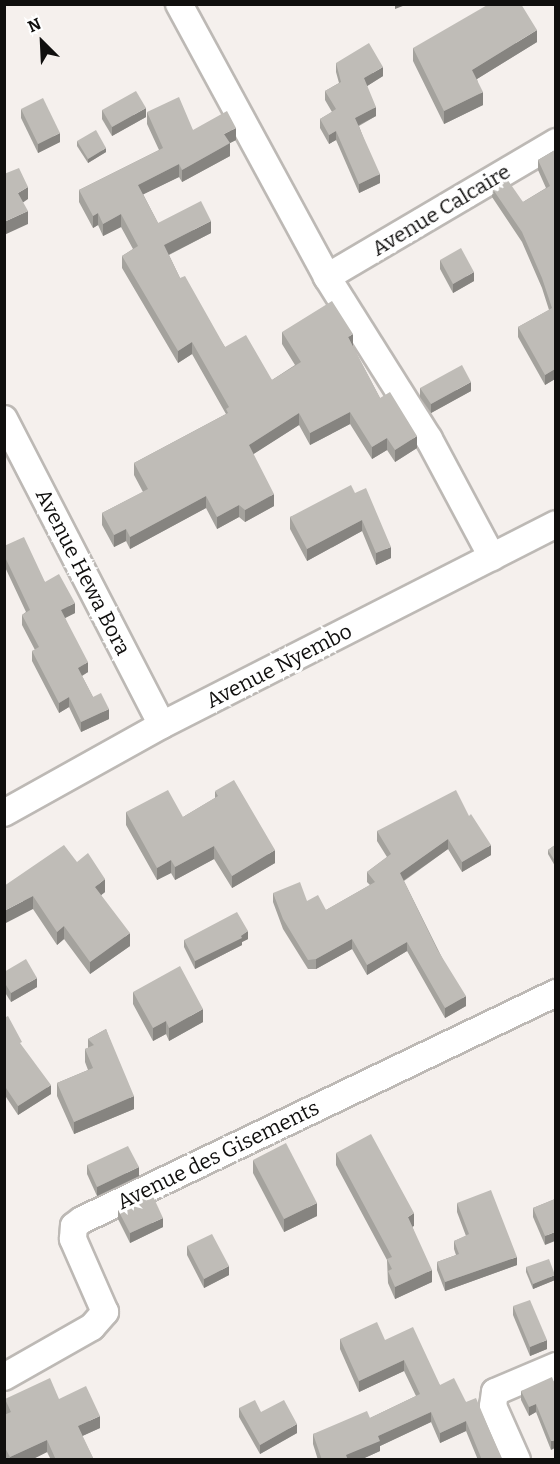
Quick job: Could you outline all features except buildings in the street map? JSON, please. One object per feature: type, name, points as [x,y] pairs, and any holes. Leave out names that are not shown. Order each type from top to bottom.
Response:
[{"type":"street","points":[[179,4],[327,277],[429,439],[492,557]]},
{"type":"street","name":"Avenue Calcaire","points":[[327,277],[555,142]]},
{"type":"street","name":"Avenue Hewa Bora","points":[[8,433],[162,726]]},
{"type":"street","name":"Avenue Nyembo","points":[[4,813],[162,726],[555,524]]},
{"type":"street","name":"Avenue des Gisements","points":[[4,1377],[92,1327],[105,1312],[73,1239],[74,1226],[82,1220],[555,993]]},
{"type":"street","points":[[517,1460],[493,1406],[495,1392],[555,1366]]}]
